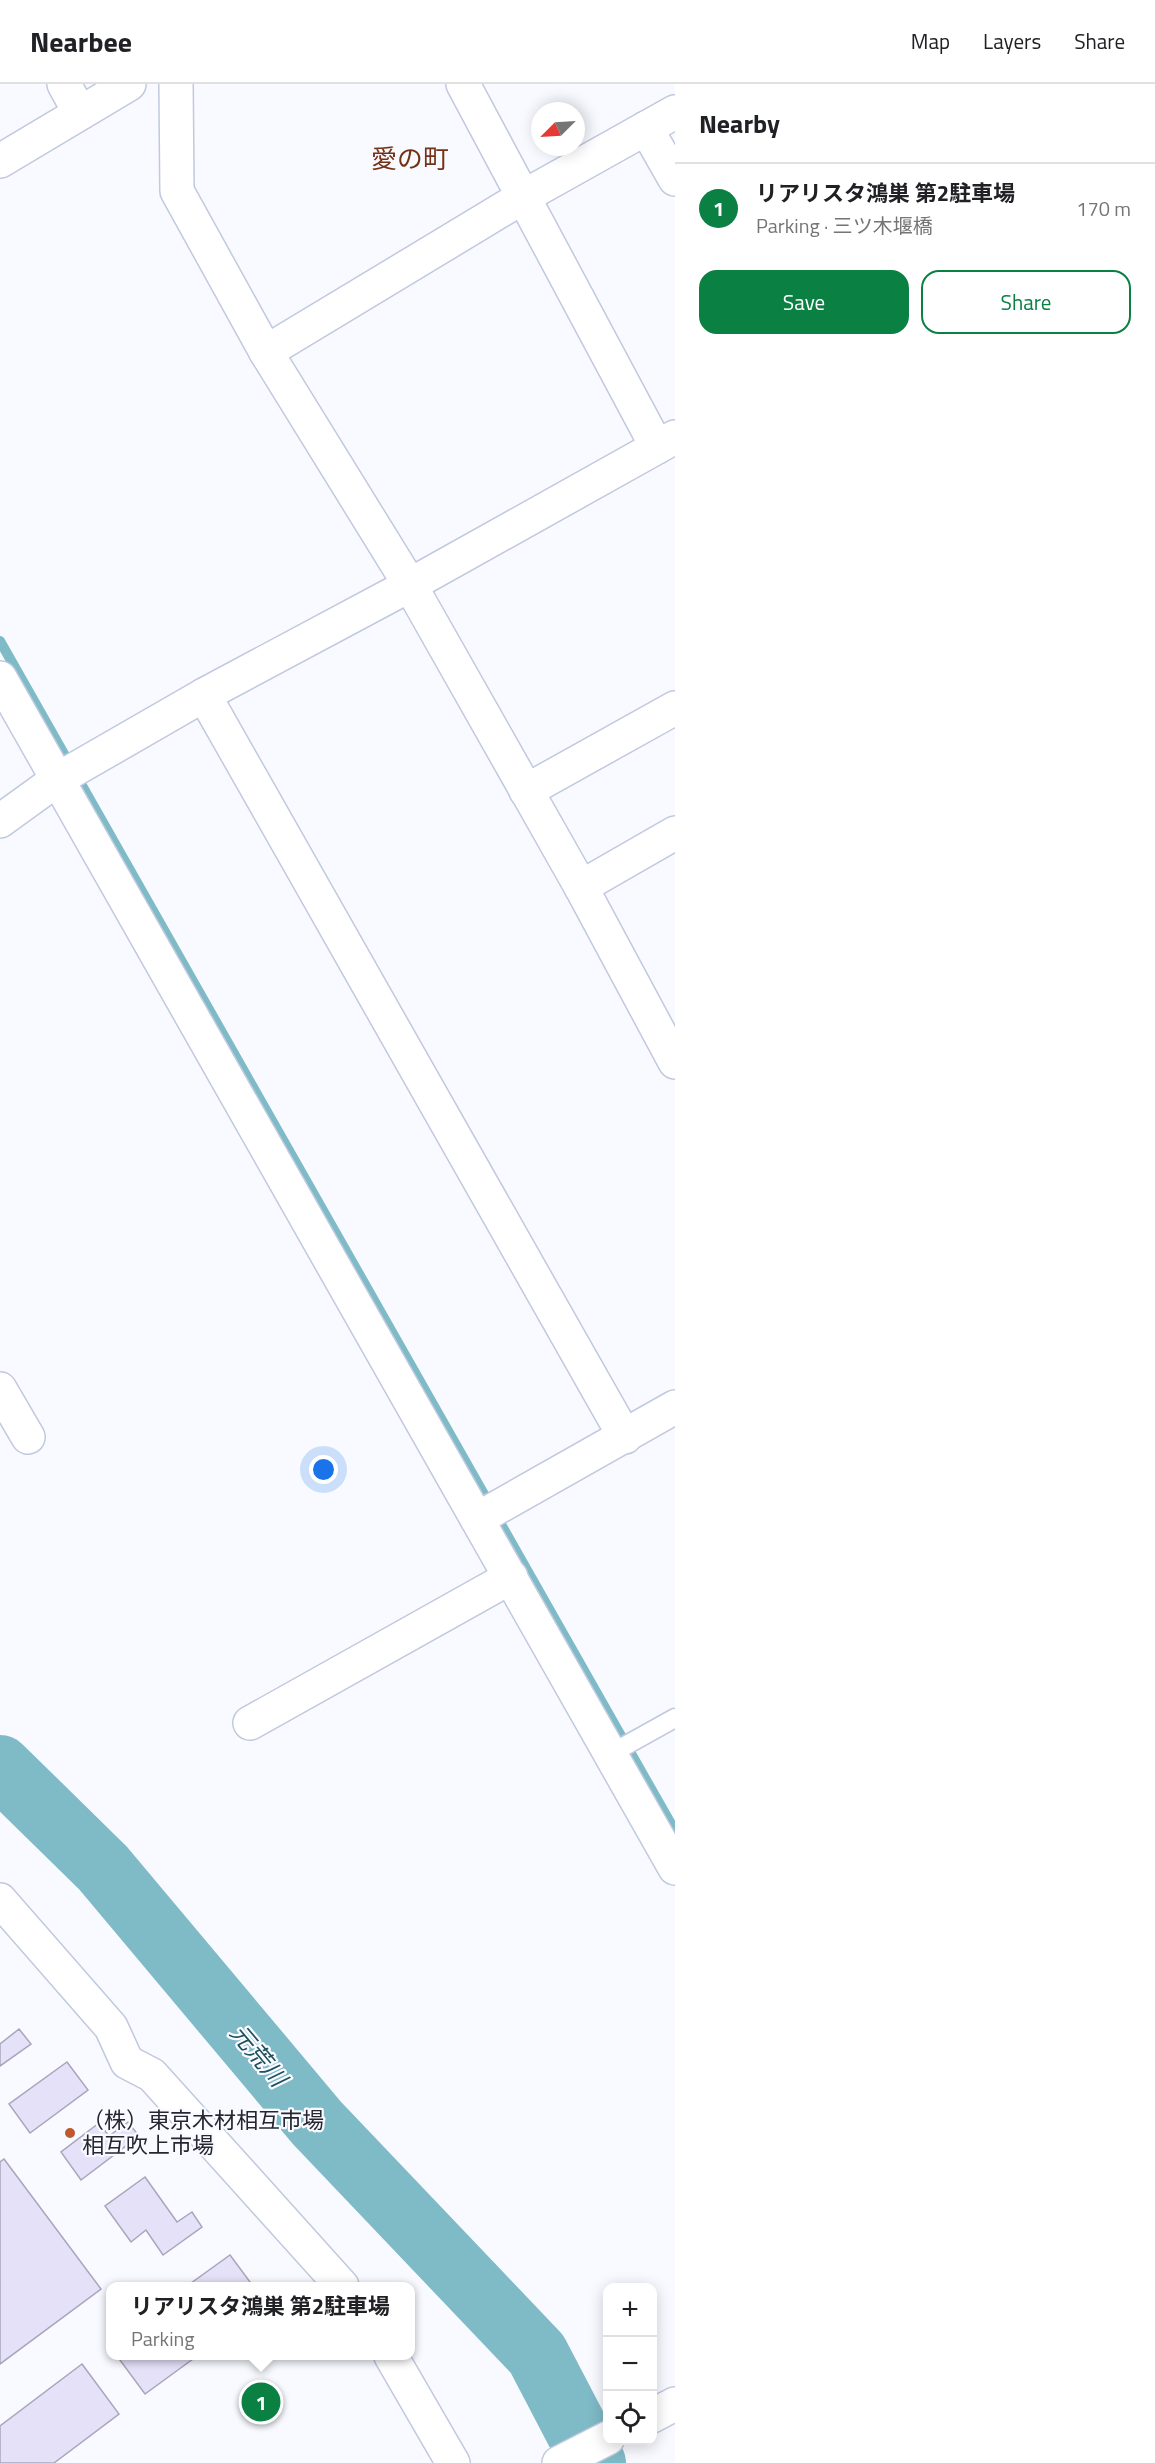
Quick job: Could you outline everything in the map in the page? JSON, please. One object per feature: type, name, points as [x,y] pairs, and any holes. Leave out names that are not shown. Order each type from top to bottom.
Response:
[{"type":"street","points":[[64,84],[80,113]]},
{"type":"street","points":[[3,152],[80,113],[129,84]]},
{"type":"street","points":[[176,84],[177,191],[266,352],[410,585],[581,887],[675,1062]]},
{"type":"street","points":[[0,821],[58,779],[204,695],[410,585],[666,442],[523,197],[463,84]]},
{"type":"street","points":[[266,352],[523,197],[675,112]]},
{"type":"street","points":[[646,128],[675,179]]},
{"type":"street","points":[[0,678],[612,1753],[675,1868]]},
{"type":"street","points":[[204,695],[625,1437]]},
{"type":"street","points":[[526,791],[675,708]]},
{"type":"street","points":[[581,887],[675,833]]},
{"type":"street","points":[[0,1389],[28,1437]]},
{"type":"street","points":[[477,1519],[675,1407]]},
{"type":"street","points":[[250,1723],[511,1577]]},
{"type":"street","points":[[0,1900],[111,2027],[127,2062],[152,2075],[338,2282]]},
{"type":"street","points":[[393,2360],[453,2463]]},
{"type":"street","points":[[559,2463],[603,2441]]},
{"type":"lane","points":[[612,1753],[675,1718]]},
{"type":"building","points":[[19,2029],[31,2044],[0,2066],[0,2044]]},
{"type":"building","points":[[67,2062],[88,2090],[30,2133],[9,2104]]},
{"type":"building","points":[[128,2122],[139,2136],[81,2180],[61,2152],[99,2123],[109,2136]]},
{"type":"building","points":[[4,2159],[101,2289],[0,2364],[0,2162]]},
{"type":"building","points":[[145,2177],[177,2222],[192,2212],[202,2227],[163,2255],[146,2230],[131,2242],[105,2206]]},
{"type":"building","points":[[230,2255],[250,2282],[193,2282]]},
{"type":"building","points":[[120,2360],[192,2360],[145,2394]]},
{"type":"building","points":[[82,2364],[119,2414],[54,2463],[0,2463],[0,2426]]},
{"type":"waterway","points":[[0,641],[675,1831]]},
{"type":"waterway","name":"元荒川","points":[[0,1767],[103,1868],[317,2123],[537,2354],[594,2463]]},
{"type":"place","name":"（株）東京木材相互市場 相互吹上市場","points":[[70,2133]]},
{"type":"place","name":"リアリスタ鴻巣 第2駐車場","points":[[261,2402]]},
{"type":"district","name":"愛の町","points":[[410,158]]}]
